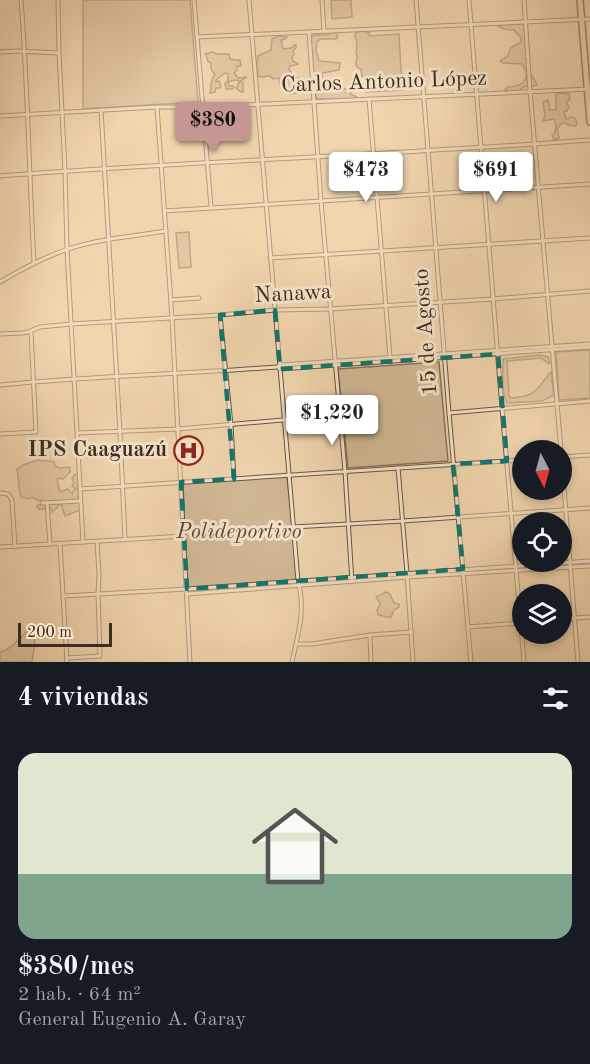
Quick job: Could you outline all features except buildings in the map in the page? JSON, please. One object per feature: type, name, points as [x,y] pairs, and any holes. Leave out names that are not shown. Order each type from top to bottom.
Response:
[{"type":"highway","points":[[580,0],[590,122]]},
{"type":"street","points":[[21,0],[34,263]]},
{"type":"street","points":[[58,0],[67,249],[83,543]]},
{"type":"street","points":[[194,0],[211,208]]},
{"type":"street","points":[[249,0],[302,615],[292,662]]},
{"type":"street","points":[[322,0],[324,31]]},
{"type":"street","name":"15 de Agosto","points":[[416,0],[471,662]]},
{"type":"street","points":[[469,0],[512,528]]},
{"type":"street","points":[[524,0],[560,440]]},
{"type":"street","points":[[197,37],[590,19]]},
{"type":"street","points":[[309,32],[352,579]]},
{"type":"street","points":[[0,52],[59,53]]},
{"type":"street","name":"Carlos Antonio López","points":[[0,116],[157,107],[202,107],[589,89]]},
{"type":"street","points":[[369,99],[390,360]]},
{"type":"street","points":[[157,107],[171,300],[190,662]]},
{"type":"street","points":[[101,110],[125,540]]},
{"type":"street","points":[[0,176],[590,140]]},
{"type":"street","points":[[164,211],[590,184]]},
{"type":"street","points":[[0,282],[34,263],[67,249],[166,231]]},
{"type":"street","points":[[270,258],[590,238]]},
{"type":"street","name":"Nanawa","points":[[0,334],[22,333],[40,327],[71,324],[275,310],[493,299],[590,291]]},
{"type":"street","points":[[171,300],[199,298]]},
{"type":"street","points":[[220,315],[234,478]]},
{"type":"street","points":[[0,434],[36,432],[31,331]]},
{"type":"street","points":[[0,385],[590,346]]},
{"type":"street","points":[[449,413],[590,400]]},
{"type":"street","points":[[78,433],[178,429],[340,415]]},
{"type":"street","points":[[572,456],[590,455]]},
{"type":"street","points":[[80,489],[512,461]]},
{"type":"street","points":[[398,468],[413,662]]},
{"type":"street","points":[[0,493],[8,494],[12,500],[15,546]]},
{"type":"street","points":[[565,500],[566,510]]},
{"type":"street","points":[[42,503],[80,501]]},
{"type":"street","points":[[47,503],[50,544]]},
{"type":"street","points":[[293,527],[403,522],[590,508]]},
{"type":"street","points":[[0,548],[184,536]]},
{"type":"street","points":[[60,544],[67,660],[100,656],[98,542]]},
{"type":"street","points":[[572,565],[590,564]]},
{"type":"street","points":[[64,596],[512,569]]},
{"type":"street","points":[[572,572],[578,662]]},
{"type":"street","points":[[187,594],[298,583]]},
{"type":"street","points":[[572,618],[590,617]]},
{"type":"street","points":[[468,627],[512,624]]},
{"type":"street","points":[[296,644],[412,632]]},
{"type":"street","points":[[370,635],[371,662]]},
{"type":"street","points":[[523,644],[524,662]]},
{"type":"highlighted area","points":[[275,310],[280,369],[498,354],[507,461],[453,464],[463,569],[187,589],[181,482],[234,479],[220,315]]},
{"type":"green space","points":[[83,0],[190,0],[198,102],[83,109]]},
{"type":"green space","points":[[331,0],[351,0],[352,17],[332,19]]},
{"type":"green space","points":[[514,22],[527,26],[529,59],[527,78],[531,74],[537,85],[525,86],[513,92],[505,90],[507,87],[518,86],[524,81],[525,69],[522,64],[500,61],[508,56],[511,48],[521,42],[521,38],[514,30],[504,29],[498,24]]},
{"type":"green space","points":[[361,30],[370,33],[369,36],[399,34],[402,90],[366,92],[366,89],[358,90],[360,87],[358,85],[350,94],[357,99],[317,99],[314,91],[311,37],[335,32],[338,36],[336,39],[320,39],[317,42],[316,51],[319,61],[340,63],[339,70],[322,73],[323,88],[348,89],[352,83],[366,84],[366,76],[362,77],[361,69],[356,65],[355,35]]},
{"type":"green space","points":[[278,36],[287,37],[281,40],[283,49],[296,45],[292,58],[298,64],[290,66],[289,69],[293,76],[301,79],[298,88],[292,88],[299,93],[289,94],[289,89],[280,86],[279,78],[258,76],[258,56],[271,50],[272,39]]},
{"type":"green space","points":[[213,52],[229,54],[230,59],[240,60],[241,66],[237,66],[234,73],[238,78],[247,77],[240,81],[243,83],[243,92],[236,88],[238,80],[230,81],[229,86],[234,87],[226,89],[228,74],[225,73],[216,80],[216,82],[219,81],[220,88],[210,93],[215,75],[205,54]]},
{"type":"green space","points":[[556,94],[569,94],[570,99],[566,103],[569,106],[564,112],[566,119],[575,118],[577,124],[576,126],[561,124],[557,129],[559,138],[554,140],[552,135],[555,133],[556,126],[554,119],[543,121],[545,115],[543,102],[548,100],[550,110],[556,110]]},
{"type":"green space","points":[[189,232],[191,267],[179,268],[176,233]]},
{"type":"green space","points":[[590,350],[590,398],[559,400],[556,352]]},
{"type":"green space","points":[[539,355],[548,357],[550,363],[541,358],[507,361],[509,396],[511,398],[531,394],[551,372],[554,395],[542,401],[507,403],[503,388],[503,359]]},
{"type":"green space","points":[[439,362],[448,461],[348,468],[338,369]]},
{"type":"green space","points":[[38,460],[54,462],[59,468],[70,467],[70,472],[63,479],[57,480],[60,492],[68,489],[72,494],[75,488],[72,486],[74,483],[72,478],[75,474],[79,475],[77,489],[78,497],[82,498],[82,504],[78,511],[65,516],[61,504],[52,512],[47,505],[46,509],[37,507],[45,505],[44,501],[32,497],[29,499],[21,497],[17,469]]},
{"type":"green space","name":"Polideportivo","points":[[287,476],[298,581],[272,583],[272,587],[261,586],[263,584],[187,589],[183,483]]},
{"type":"green space","points":[[386,592],[390,594],[394,603],[399,604],[391,617],[378,615],[377,610],[380,603],[376,597]]},
{"type":"green space","points":[[27,631],[31,631],[34,638],[32,662],[0,662],[0,652],[12,646]]},
{"type":"place","name":"IPS Caaguazú","points":[[188,450]]}]
